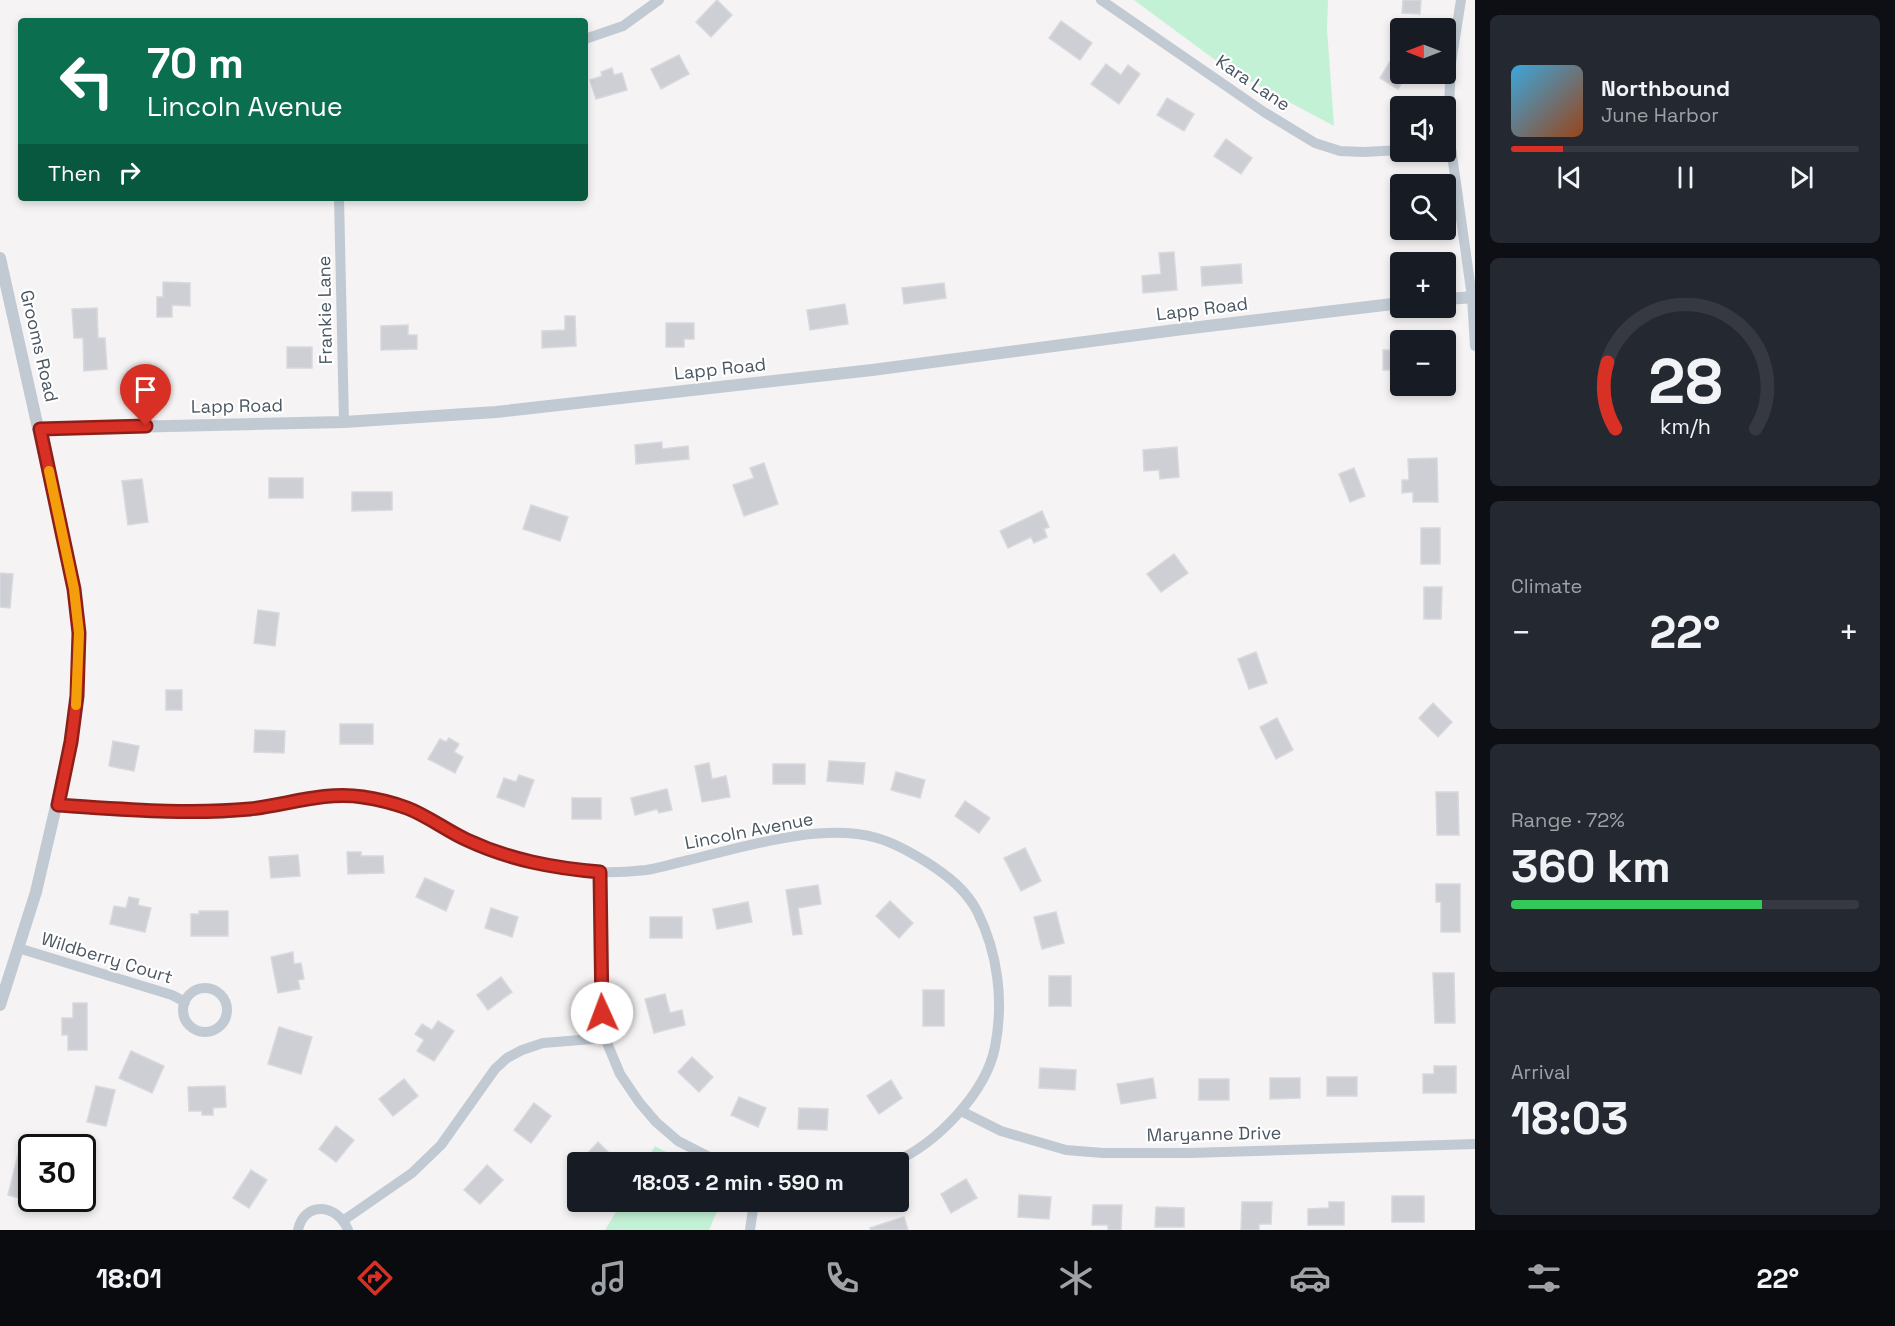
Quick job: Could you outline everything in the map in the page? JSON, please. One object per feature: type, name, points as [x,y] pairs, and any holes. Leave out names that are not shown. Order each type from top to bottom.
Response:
[{"type":"street","points":[[588,38],[623,26],[659,0]]},
{"type":"street","name":"Kara Lane","points":[[1101,0],[1264,112],[1315,143],[1340,151],[1390,150]]},
{"type":"street","points":[[1450,96],[1451,63],[1461,0]]},
{"type":"street","points":[[1450,162],[1473,297],[1475,346]]},
{"type":"street","name":"Frankie Lane","points":[[339,201],[344,422]]},
{"type":"street","name":"Grooms Road","points":[[0,258],[74,589],[79,633],[77,696],[71,742],[58,805],[36,892],[0,1005]]},
{"type":"street","points":[[1456,298],[1473,297]]},
{"type":"street","name":"Lapp Road","points":[[40,429],[344,422],[496,412],[872,370],[1390,304]]},
{"type":"street","name":"Lincoln Avenue","points":[[58,805],[134,810],[193,810],[250,808],[341,795],[363,797],[408,808],[466,840],[525,862],[600,872],[647,870],[781,839],[832,832],[874,837],[912,853],[956,883],[971,900],[982,921],[994,957],[999,994],[998,1031],[993,1055],[985,1075],[961,1111],[928,1143],[909,1155]]},
{"type":"street","points":[[600,872],[601,1002],[605,1038],[620,1074],[639,1102],[678,1142],[698,1152]]},
{"type":"street","name":"Wildberry Court","points":[[18,948],[172,995],[185,1002]]},
{"type":"street","name":"Wildberry Court","points":[[198,989],[210,989],[225,1000],[227,1006],[225,1019],[212,1031],[194,1029],[185,1020],[183,1008],[185,1002],[188,996],[198,989]]},
{"type":"street","points":[[298,1230],[299,1224],[306,1215],[315,1210],[326,1209],[336,1212],[346,1225],[412,1173],[441,1145],[495,1069],[507,1058],[543,1043],[605,1038]]},
{"type":"street","name":"Maryanne Drive","points":[[961,1111],[1001,1131],[1066,1150],[1102,1153],[1190,1153],[1475,1144]]},
{"type":"street","points":[[750,1230],[753,1212]]},
{"type":"green space","points":[[1134,0],[1328,0],[1327,29],[1334,126],[1226,68]]},
{"type":"green space","points":[[655,1146],[666,1152],[651,1152]]},
{"type":"green space","points":[[616,1212],[717,1212],[709,1230],[605,1230]]},
{"type":"building","points":[[717,0],[732,15],[711,37],[696,22]]},
{"type":"building","points":[[1403,0],[1421,0],[1420,14],[1402,13]]},
{"type":"building","points":[[1061,21],[1092,43],[1080,60],[1049,38]]},
{"type":"building","points":[[679,55],[689,74],[661,89],[651,69]]},
{"type":"building","points":[[1390,61],[1390,84],[1401,84],[1398,89],[1380,78]]},
{"type":"building","points":[[1106,64],[1121,75],[1128,65],[1140,74],[1119,104],[1091,84]]},
{"type":"building","points":[[612,68],[614,75],[622,73],[627,90],[596,99],[590,80],[602,76],[601,72]]},
{"type":"building","points":[[1167,98],[1194,114],[1184,131],[1157,115]]},
{"type":"building","points":[[1226,139],[1252,158],[1241,174],[1214,156]]},
{"type":"building","points":[[1174,252],[1177,290],[1143,293],[1142,276],[1161,274],[1159,253]]},
{"type":"building","points":[[1241,264],[1242,283],[1202,286],[1201,267]]},
{"type":"building","points":[[163,282],[190,283],[190,306],[172,305],[172,317],[157,317],[157,297],[163,297]]},
{"type":"building","points":[[944,283],[946,298],[904,304],[902,288]]},
{"type":"building","points":[[845,304],[848,324],[810,330],[807,310]]},
{"type":"building","points":[[97,308],[98,338],[105,338],[107,369],[84,371],[83,338],[74,338],[72,309]]},
{"type":"building","points":[[565,316],[575,316],[576,346],[542,348],[542,331],[565,330]]},
{"type":"building","points":[[666,323],[694,323],[694,339],[684,339],[684,347],[666,347]]},
{"type":"building","points":[[408,325],[408,335],[417,335],[417,349],[381,350],[381,326]]},
{"type":"building","points":[[287,347],[312,347],[312,368],[287,368]]},
{"type":"building","points":[[1383,350],[1390,350],[1390,370],[1383,370]]},
{"type":"building","points":[[662,442],[662,449],[688,446],[689,459],[636,464],[635,445]]},
{"type":"building","points":[[1177,447],[1179,477],[1160,479],[1159,470],[1144,471],[1143,450]]},
{"type":"building","points":[[1437,458],[1438,502],[1413,502],[1413,492],[1402,493],[1402,480],[1409,480],[1408,459]]},
{"type":"building","points":[[764,463],[778,504],[744,516],[733,485],[754,478],[750,468]]},
{"type":"building","points":[[1354,468],[1365,496],[1350,502],[1339,474]]},
{"type":"building","points":[[269,478],[303,478],[303,498],[269,498]]},
{"type":"building","points":[[142,479],[148,522],[128,525],[122,481]]},
{"type":"building","points":[[352,492],[392,492],[392,510],[352,511]]},
{"type":"building","points":[[531,505],[568,517],[560,541],[523,529]]},
{"type":"building","points":[[1042,511],[1049,527],[1044,529],[1047,537],[1034,543],[1031,537],[1008,548],[1000,531]]},
{"type":"building","points":[[1421,528],[1440,528],[1440,564],[1421,564]]},
{"type":"building","points":[[1174,554],[1188,573],[1161,592],[1147,574]]},
{"type":"building","points":[[0,573],[13,574],[10,608],[0,607]]},
{"type":"building","points":[[1424,587],[1442,587],[1441,619],[1424,619]]},
{"type":"building","points":[[258,610],[279,613],[275,646],[254,643]]},
{"type":"building","points":[[1256,652],[1267,683],[1249,689],[1238,659]]},
{"type":"building","points":[[166,690],[182,690],[182,710],[166,710]]},
{"type":"building","points":[[1433,703],[1452,722],[1438,737],[1419,718]]},
{"type":"building","points":[[1277,718],[1293,750],[1276,759],[1260,727]]},
{"type":"building","points":[[340,724],[373,724],[373,744],[340,744]]},
{"type":"building","points":[[255,730],[285,731],[284,753],[254,752]]},
{"type":"building","points":[[449,738],[459,744],[454,752],[463,757],[455,773],[428,759],[440,739],[446,742]]},
{"type":"building","points":[[113,741],[139,746],[134,771],[109,766]]},
{"type":"building","points":[[829,761],[865,763],[863,784],[827,781]]},
{"type":"building","points":[[709,763],[712,779],[726,776],[730,797],[702,802],[695,766]]},
{"type":"building","points":[[773,764],[805,764],[805,784],[773,784]]},
{"type":"building","points":[[896,772],[925,780],[920,798],[891,790]]},
{"type":"building","points":[[519,775],[534,780],[524,807],[497,797],[504,778],[516,782]]},
{"type":"building","points":[[667,789],[672,810],[659,813],[657,809],[635,815],[631,798]]},
{"type":"building","points":[[1436,792],[1458,792],[1459,835],[1437,835]]},
{"type":"building","points":[[572,798],[601,798],[601,819],[572,819]]},
{"type":"building","points":[[965,801],[990,818],[979,833],[955,816]]},
{"type":"building","points":[[1025,848],[1041,881],[1021,891],[1004,858]]},
{"type":"building","points":[[347,852],[361,852],[361,856],[383,856],[384,873],[348,874]]},
{"type":"building","points":[[298,855],[300,876],[271,878],[269,857]]},
{"type":"building","points":[[425,878],[454,891],[446,911],[416,897]]},
{"type":"building","points":[[1436,884],[1460,884],[1460,932],[1441,932],[1441,902],[1436,902]]},
{"type":"building","points":[[818,885],[821,904],[798,908],[802,934],[793,935],[786,890]]},
{"type":"building","points":[[129,897],[139,899],[138,905],[151,908],[145,932],[110,924],[114,906],[126,908]]},
{"type":"building","points":[[890,901],[913,923],[899,938],[876,916]]},
{"type":"building","points":[[748,902],[752,922],[717,929],[713,909]]},
{"type":"building","points":[[491,908],[518,917],[512,937],[485,928]]},
{"type":"building","points":[[199,911],[228,911],[228,936],[191,936],[191,914],[199,914]]},
{"type":"building","points":[[1056,912],[1064,943],[1042,949],[1034,917]]},
{"type":"building","points":[[650,917],[682,917],[682,938],[650,938]]},
{"type":"building","points":[[293,952],[294,964],[301,963],[304,979],[298,980],[300,989],[278,993],[271,957]]},
{"type":"building","points":[[1433,973],[1454,973],[1455,1023],[1435,1023]]},
{"type":"building","points":[[1049,976],[1071,976],[1071,1006],[1049,1006]]},
{"type":"building","points":[[501,977],[512,992],[488,1010],[477,995]]},
{"type":"building","points":[[923,990],[944,990],[944,1026],[923,1026]]},
{"type":"building","points":[[665,994],[670,1013],[682,1010],[685,1025],[654,1033],[645,999]]},
{"type":"building","points":[[73,1003],[87,1003],[87,1050],[68,1050],[68,1035],[62,1035],[62,1018],[73,1018]]},
{"type":"building","points":[[438,1021],[454,1031],[434,1061],[417,1051],[424,1040],[415,1034],[422,1024],[432,1030]]},
{"type":"building","points":[[279,1027],[312,1037],[301,1074],[268,1064]]},
{"type":"building","points":[[131,1051],[164,1066],[152,1093],[119,1078]]},
{"type":"building","points":[[692,1057],[713,1077],[699,1092],[678,1072]]},
{"type":"building","points":[[1434,1066],[1456,1066],[1456,1093],[1423,1093],[1423,1074],[1434,1074]]},
{"type":"building","points":[[1040,1068],[1076,1070],[1075,1090],[1039,1088]]},
{"type":"building","points":[[1327,1077],[1357,1077],[1357,1096],[1327,1096]]},
{"type":"building","points":[[1153,1078],[1156,1098],[1121,1104],[1117,1084]]},
{"type":"building","points":[[1270,1078],[1300,1078],[1300,1098],[1270,1099]]},
{"type":"building","points":[[404,1079],[418,1096],[393,1116],[379,1099]]},
{"type":"building","points":[[1199,1079],[1229,1079],[1229,1100],[1199,1100]]},
{"type":"building","points":[[891,1080],[902,1098],[879,1114],[867,1096]]},
{"type":"building","points":[[96,1086],[115,1090],[106,1126],[87,1122]]},
{"type":"building","points":[[225,1086],[226,1107],[213,1108],[213,1115],[202,1115],[202,1111],[189,1111],[188,1087]]},
{"type":"building","points":[[739,1097],[766,1108],[758,1127],[731,1115]]},
{"type":"building","points":[[534,1103],[551,1116],[531,1143],[514,1130]]},
{"type":"building","points":[[799,1108],[828,1109],[827,1130],[798,1129]]},
{"type":"building","points":[[336,1126],[354,1140],[336,1162],[319,1149]]},
{"type":"building","points":[[598,1142],[608,1152],[589,1152]]},
{"type":"building","points":[[18,1155],[18,1198],[8,1195]]},
{"type":"building","points":[[487,1165],[503,1180],[480,1204],[464,1190]]},
{"type":"building","points":[[251,1170],[267,1180],[249,1208],[233,1198]]},
{"type":"building","points":[[966,1179],[977,1198],[951,1213],[941,1194]]},
{"type":"building","points":[[1019,1195],[1051,1197],[1049,1219],[1018,1217]]},
{"type":"building","points":[[1392,1196],[1424,1196],[1424,1222],[1392,1222]]},
{"type":"building","points":[[1242,1202],[1272,1202],[1271,1224],[1259,1224],[1259,1230],[1241,1230]]},
{"type":"building","points":[[1329,1202],[1344,1202],[1344,1225],[1308,1225],[1308,1209],[1329,1208]]},
{"type":"building","points":[[1093,1205],[1122,1205],[1121,1230],[1108,1230],[1108,1225],[1092,1225]]},
{"type":"building","points":[[1156,1207],[1184,1208],[1184,1227],[1155,1227]]},
{"type":"building","points":[[904,1217],[908,1230],[871,1230],[870,1228]]},
{"type":"slow traffic","points":[[49,471],[74,589],[79,633],[76,705]]},
{"type":"route","points":[[146,426],[40,429],[74,589],[79,633],[77,696],[71,742],[58,805],[134,810],[193,810],[250,808],[341,795],[363,797],[408,808],[466,840],[525,862],[600,872],[599,946],[602,1013]]}]
